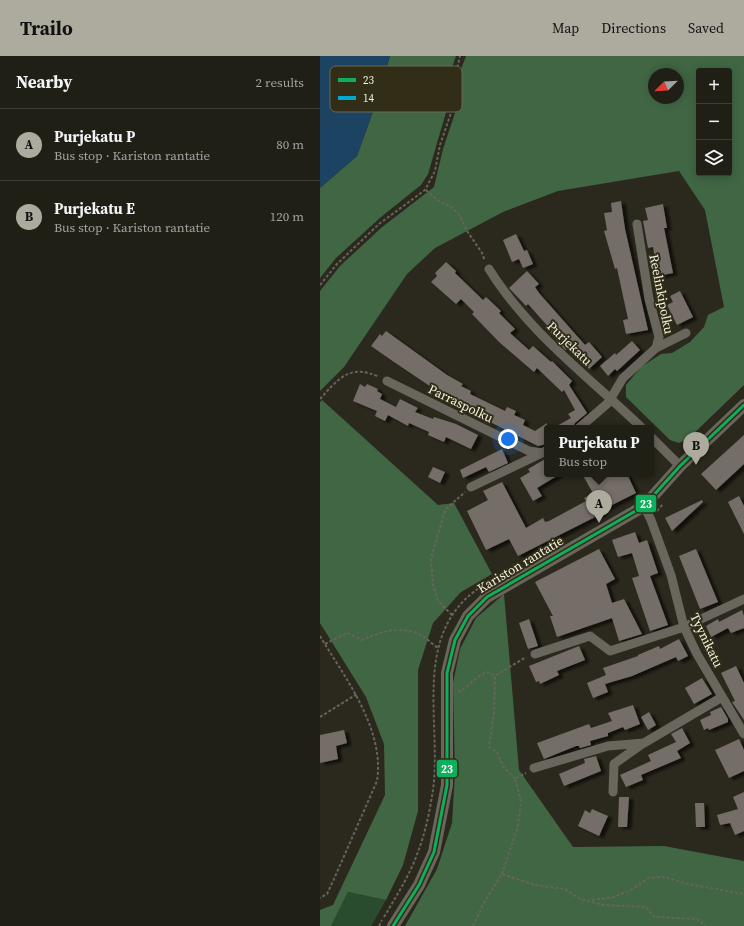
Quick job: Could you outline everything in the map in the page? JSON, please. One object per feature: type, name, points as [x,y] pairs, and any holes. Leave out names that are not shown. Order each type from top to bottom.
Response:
[{"type":"street","name":"Reelinkipolku","points":[[611,398],[623,378],[656,348],[659,337],[649,299],[637,224]]},
{"type":"street","name":"Purjekatu","points":[[489,269],[503,292],[560,354],[611,398],[639,425]]},
{"type":"street","points":[[656,348],[686,333]]},
{"type":"street","name":"Parraspolku","points":[[387,381],[529,451],[544,451]]},
{"type":"street","points":[[582,425],[611,398]]},
{"type":"street","name":"Kariston rantatie","points":[[392,926],[419,885],[434,852],[447,785],[447,673],[455,640],[468,616],[487,597],[644,506],[680,466],[744,405]]},
{"type":"street","points":[[654,440],[680,466]]},
{"type":"street","points":[[471,487],[544,451]]},
{"type":"street","name":"Tyynikatu","points":[[644,506],[651,520],[671,575],[684,627],[697,654],[722,696],[741,720],[744,734]]},
{"type":"street","points":[[535,654],[590,636],[610,651],[684,627],[744,599]]},
{"type":"street","points":[[614,792],[614,764],[644,743],[722,696]]},
{"type":"street","points":[[534,768],[608,746],[644,743]]},
{"type":"path","points":[[458,66],[460,56]]},
{"type":"path","points":[[320,285],[337,264],[378,224],[425,190],[435,171],[440,146],[451,112]]},
{"type":"path","points":[[425,190],[437,200],[453,208],[460,216],[467,231],[482,253],[489,269]]},
{"type":"path","points":[[320,399],[338,379],[356,370],[371,373],[387,381]]},
{"type":"path","points":[[452,615],[438,601],[433,585],[431,559],[445,510],[471,487]]},
{"type":"path","points":[[379,926],[408,874],[419,849],[428,816],[433,788],[434,669],[440,637],[452,615],[469,595],[481,587]]},
{"type":"path","points":[[325,644],[347,633],[362,640],[382,631],[392,630],[417,633],[438,648]]},
{"type":"path","points":[[320,636],[357,694],[378,755],[379,767],[377,781],[332,884],[327,894],[320,898]]},
{"type":"path","points":[[494,676],[519,660],[535,654]]},
{"type":"path","points":[[446,697],[465,688],[482,674],[488,672],[494,676]]},
{"type":"path","points":[[473,926],[485,902],[502,874],[518,826],[521,802],[515,779],[503,766],[497,752],[489,747],[494,713],[494,676]]},
{"type":"path","points":[[320,717],[357,694]]},
{"type":"path","points":[[515,779],[534,768]]},
{"type":"path","points":[[502,874],[535,885],[565,889],[580,899],[591,900],[614,897],[631,890],[649,878],[665,877],[688,884],[723,889],[744,894]]},
{"type":"path","points":[[591,900],[604,905],[646,907],[654,917],[697,919],[706,926]]},
{"type":"green space","points":[[390,56],[456,56],[452,66],[387,66]]},
{"type":"green space","points":[[466,56],[744,56],[744,385],[689,438],[679,443],[670,440],[626,397],[626,385],[641,367],[661,354],[672,353],[690,342],[704,327],[708,315],[724,307],[705,210],[679,171],[558,191],[503,212],[435,248],[407,274],[344,367],[320,391],[320,291],[340,266],[381,228],[434,187],[443,149],[455,112],[462,112],[462,67]]},
{"type":"green space","points":[[373,112],[446,112],[428,174],[421,185],[381,217],[336,258],[320,278],[320,188],[357,156]]},
{"type":"green space","points":[[322,400],[438,505],[454,503],[492,574],[461,592],[433,623],[418,670],[418,811],[403,865],[386,900],[348,892],[331,926],[320,926],[320,910],[333,905],[385,795],[384,744],[366,697],[320,623],[320,402]]},
{"type":"green space","points":[[504,594],[519,770],[573,847],[664,846],[744,861],[744,926],[405,926],[437,869],[452,823],[455,774],[453,683],[460,649],[476,618]]},
{"type":"green space","points":[[348,892],[386,900],[371,926],[331,926]]},
{"type":"water","points":[[320,56],[390,56],[387,66],[330,66],[330,112],[373,112],[357,156],[320,188]]},
{"type":"building","points":[[621,201],[625,229],[648,330],[626,334],[623,320],[628,319],[617,268],[615,269],[604,231],[607,230],[604,213],[612,212],[611,203]]},
{"type":"building","points":[[663,204],[667,228],[664,228],[673,273],[658,276],[653,247],[648,248],[643,221],[648,220],[645,208]]},
{"type":"building","points":[[516,234],[524,251],[527,250],[533,264],[523,268],[519,259],[512,262],[503,240]]},
{"type":"building","points":[[446,262],[456,271],[455,273],[483,300],[486,297],[501,311],[499,313],[515,329],[510,333],[529,350],[533,346],[551,362],[552,361],[572,381],[569,385],[587,413],[574,425],[558,425],[571,418],[568,414],[575,410],[564,390],[562,392],[537,368],[534,372],[499,342],[472,314],[474,312],[461,299],[456,304],[431,282],[437,276],[435,273]]},
{"type":"building","points":[[527,271],[539,284],[535,287],[539,293],[585,345],[589,342],[602,357],[589,369],[570,347],[565,350],[550,332],[552,331],[528,304],[526,306],[509,288]]},
{"type":"building","points":[[680,291],[693,317],[677,325],[667,305],[673,302],[670,296]]},
{"type":"building","points":[[386,331],[447,375],[463,384],[461,386],[471,391],[470,394],[505,411],[507,407],[516,411],[514,415],[525,420],[523,425],[535,431],[544,425],[544,445],[538,446],[464,409],[371,346],[380,334],[382,336]]},
{"type":"building","points":[[632,341],[640,350],[617,371],[615,369],[608,376],[600,366]]},
{"type":"building","points":[[360,384],[365,387],[367,384],[378,389],[377,391],[382,394],[380,399],[396,407],[400,399],[418,408],[415,412],[433,419],[434,417],[456,424],[478,435],[471,449],[446,437],[444,442],[428,435],[429,432],[409,423],[408,426],[388,415],[385,421],[375,416],[377,411],[353,401]]},
{"type":"building","points":[[744,435],[744,464],[716,490],[701,474]]},
{"type":"building","points":[[502,449],[508,463],[489,472],[486,467],[463,478],[460,470]]},
{"type":"building","points":[[544,460],[544,477],[555,477],[537,488],[542,496],[533,501],[520,478],[530,472],[528,469]]},
{"type":"building","points":[[433,467],[445,472],[440,483],[428,477]]},
{"type":"building","points":[[584,477],[628,477],[636,493],[602,510],[603,513],[518,556],[509,539],[486,550],[467,511],[488,500],[483,491],[502,482],[526,528],[543,518],[545,522],[549,521],[586,501],[584,498],[593,493]]},
{"type":"building","points":[[739,496],[744,506],[744,534],[728,502]]},
{"type":"building","points":[[702,500],[703,502],[672,531],[665,518]]},
{"type":"building","points":[[635,532],[639,543],[647,540],[658,573],[650,576],[668,625],[650,631],[632,578],[639,576],[632,553],[618,557],[612,540]]},
{"type":"building","points":[[599,549],[615,579],[606,584],[612,603],[624,599],[642,634],[619,641],[612,618],[557,637],[550,616],[553,616],[535,582]]},
{"type":"building","points":[[696,549],[718,602],[700,609],[679,556]]},
{"type":"building","points":[[742,610],[744,616],[744,628],[731,633],[728,628],[711,637],[706,626],[718,619],[719,622]]},
{"type":"building","points":[[529,619],[538,646],[528,649],[519,623]]},
{"type":"building","points":[[679,639],[688,656],[678,661],[676,657],[632,676],[605,684],[608,692],[593,698],[587,683],[606,675],[603,668],[638,656],[659,646],[660,649]]},
{"type":"building","points":[[579,646],[585,660],[557,671],[559,675],[540,684],[539,681],[536,682],[529,666]]},
{"type":"building","points":[[736,666],[744,683],[744,720],[732,702],[735,701],[721,673]]},
{"type":"building","points":[[702,678],[712,694],[694,704],[685,688]]},
{"type":"building","points":[[633,705],[640,724],[625,730],[623,727],[608,733],[608,736],[590,741],[591,745],[580,748],[579,746],[576,746],[544,759],[537,743],[589,724],[591,728],[612,721],[608,713]]},
{"type":"building","points":[[721,707],[728,719],[728,722],[709,730],[708,728],[704,730],[700,720],[711,715],[710,712]]},
{"type":"building","points":[[649,712],[656,725],[648,730],[641,717]]},
{"type":"building","points":[[682,728],[690,743],[677,751],[681,758],[641,775],[643,780],[626,787],[620,775],[651,761],[648,755],[676,742],[671,734]]},
{"type":"building","points":[[344,730],[347,743],[336,746],[338,759],[320,763],[320,735]]},
{"type":"building","points":[[739,739],[744,750],[744,771],[729,778],[715,750]]},
{"type":"building","points":[[596,756],[601,771],[564,786],[559,774],[585,763],[584,759]]},
{"type":"building","points":[[744,792],[744,831],[735,835],[730,823],[720,825],[717,815],[738,809],[733,797]]},
{"type":"building","points":[[619,797],[629,797],[627,827],[618,827]]},
{"type":"building","points":[[695,803],[704,803],[705,827],[696,827]]},
{"type":"building","points":[[592,809],[608,816],[599,836],[578,826],[585,810],[590,813]]},
{"type":"transit line","name":"23","points":[[393,926],[419,885],[434,852],[447,785],[447,673],[455,640],[468,616],[487,597],[644,506],[680,466],[744,405]]},
{"type":"place","name":"Purjekatu E","points":[[696,465]]},
{"type":"place","name":"Purjekatu P","points":[[599,523]]}]
